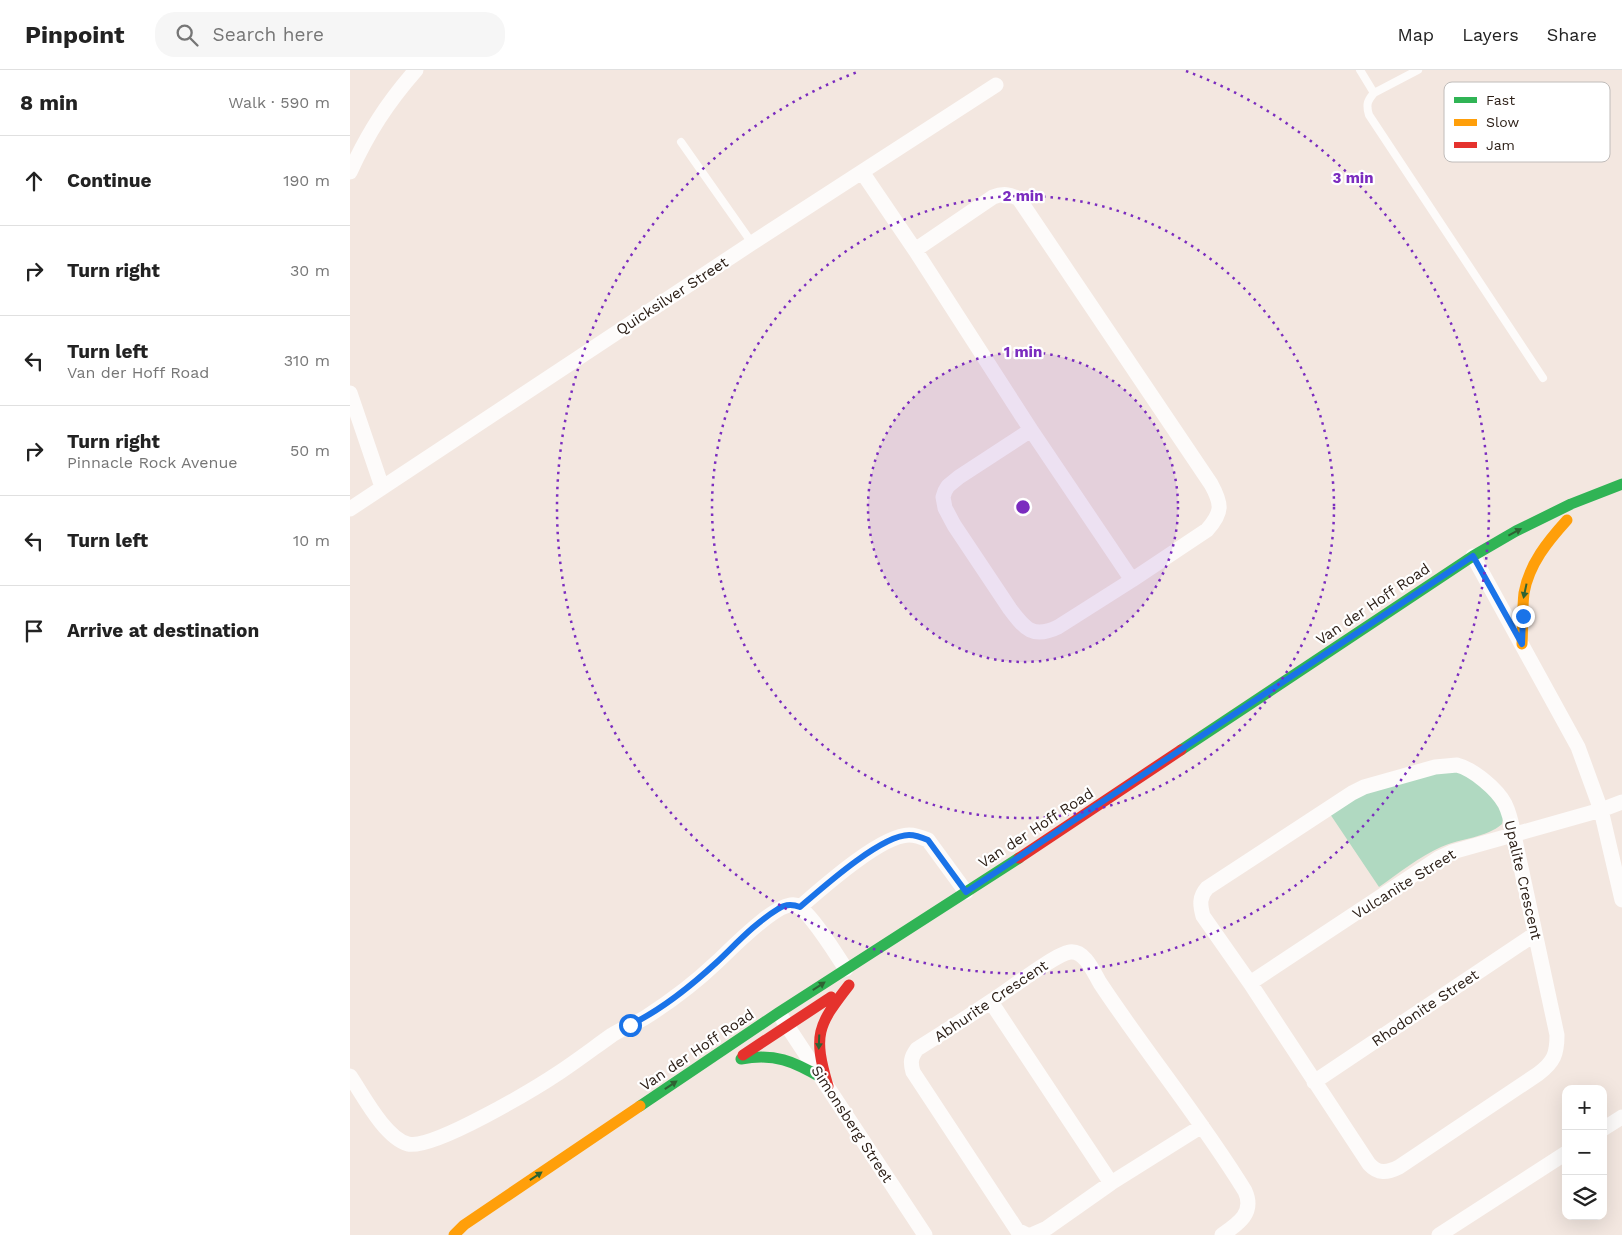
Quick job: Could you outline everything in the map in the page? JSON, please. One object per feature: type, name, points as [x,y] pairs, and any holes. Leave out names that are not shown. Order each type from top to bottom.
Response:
[{"type":"main road","name":"Van der Hoff Road","points":[[989,891],[1061,840],[1410,609],[1479,561],[1523,527],[1571,504],[1622,484]]},
{"type":"main road","points":[[1522,644],[1523,604],[1529,575],[1544,546],[1572,518],[1543,532]]},
{"type":"main road","name":"Van der Hoff Road","points":[[825,1082],[799,1064],[782,1058],[764,1055],[731,1063],[787,1026],[966,892],[1479,561]]},
{"type":"main road","name":"Van der Hoff Road","points":[[454,1235],[464,1225],[778,1013],[851,978]]},
{"type":"main road","points":[[825,1082],[818,1044],[820,1030],[831,1008],[851,978]]},
{"type":"main road","points":[[459,1235],[470,1230],[602,1145]]},
{"type":"street","points":[[350,172],[376,121],[400,87],[416,70]]},
{"type":"street","name":"Quicksilver Street","points":[[350,509],[752,243],[996,85]]},
{"type":"street","points":[[862,172],[1132,580]]},
{"type":"street","points":[[915,250],[993,197],[1006,194],[1013,195],[1019,199],[1211,484],[1220,503],[1217,519],[1207,530],[1064,623],[1048,632],[1030,631],[1017,619],[954,526],[945,508],[943,497],[948,486],[959,477],[1031,430]]},
{"type":"street","points":[[350,393],[382,487]]},
{"type":"street","points":[[1479,561],[1578,747],[1601,810],[1622,900]]},
{"type":"street","name":"Upalite Crescent","points":[[1457,766],[1471,770],[1498,793],[1506,805],[1535,934],[1557,1034],[1554,1057],[1538,1074],[1415,1156],[1392,1171],[1380,1172],[1372,1168],[1250,983],[1203,916],[1200,897],[1207,888],[1352,793],[1364,787],[1435,767],[1457,766]]},
{"type":"street","name":"Vulcanite Street","points":[[1250,983],[1439,858],[1464,848],[1601,810],[1622,802]]},
{"type":"street","points":[[800,907],[868,853],[893,839],[907,835],[918,836],[928,840],[966,892]]},
{"type":"street","points":[[350,1076],[392,1135],[410,1144],[431,1141],[458,1130],[530,1091],[611,1036],[644,1018],[688,987],[753,928],[777,909],[790,904],[800,907],[815,924],[851,978]]},
{"type":"street","name":"Rhodonite Street","points":[[1314,1082],[1535,934]]},
{"type":"street","name":"Abhurite Crescent","points":[[1027,1235],[1017,1230],[913,1072],[911,1065],[912,1056],[917,1050],[1061,955],[1070,952],[1077,953],[1084,958],[1239,1181],[1248,1198],[1246,1212],[1236,1225],[1222,1235]]},
{"type":"street","points":[[991,1002],[1112,1183]]},
{"type":"street","name":"Simonsberg Street","points":[[778,1013],[925,1235]]},
{"type":"street","points":[[1607,1126],[1622,1117]]},
{"type":"street","points":[[1031,1235],[1047,1228],[1112,1183],[1202,1126]]},
{"type":"street","points":[[1439,1235],[1562,1156]]},
{"type":"lane","points":[[1360,70],[1374,93]]},
{"type":"lane","points":[[1418,70],[1374,93],[1366,106],[1369,115],[1543,378]]},
{"type":"lane","points":[[681,142],[752,243]]},
{"type":"green space","points":[[1464,771],[1487,789],[1504,813],[1502,824],[1489,832],[1433,851],[1379,887],[1330,814],[1355,796],[1415,775]]},
{"type":"traffic: fast","points":[[1181,750],[1473,556],[1516,531],[1571,504],[1622,484]]},
{"type":"traffic: fast","points":[[640,1106],[778,1013],[1019,858]]},
{"type":"traffic: fast","points":[[741,1059],[764,1057],[783,1060],[802,1067],[822,1078]]},
{"type":"traffic: slow","points":[[1522,644],[1524,593],[1530,572],[1546,545],[1567,520]]},
{"type":"traffic: slow","points":[[454,1235],[464,1225],[640,1106]]},
{"type":"traffic: jam","points":[[1019,858],[1181,750]]},
{"type":"traffic: jam","points":[[828,1086],[820,1054],[821,1032],[830,1011],[849,985]]},
{"type":"traffic: jam","points":[[743,1055],[831,997]]},
{"type":"route","points":[[630,1025],[654,1012],[688,987],[753,928],[777,909],[790,904],[800,907],[868,853],[893,839],[907,835],[918,836],[928,840],[966,892],[1473,556],[1522,644],[1523,616]]}]
